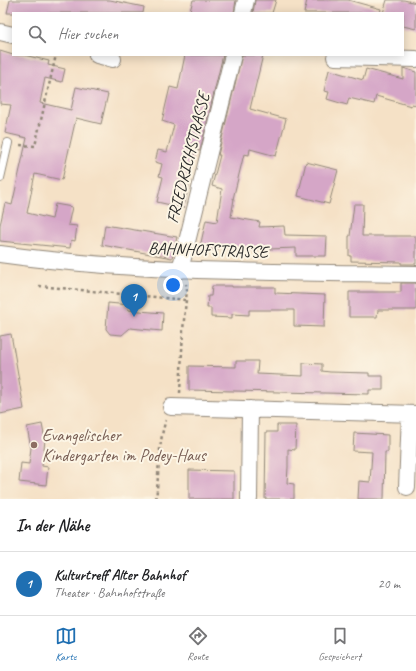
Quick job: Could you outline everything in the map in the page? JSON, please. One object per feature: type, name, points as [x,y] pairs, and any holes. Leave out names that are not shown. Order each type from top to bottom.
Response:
[{"type":"street","points":[[243,12],[246,0]]},
{"type":"street","points":[[0,32],[12,35]]},
{"type":"street","points":[[101,56],[113,59]]},
{"type":"street","name":"FRIEDRICHSTRASSE","points":[[180,270],[233,56]]},
{"type":"street","points":[[335,57],[416,59]]},
{"type":"street","name":"BAHNHOFSTRASSE","points":[[0,254],[43,260],[180,270],[416,274]]},
{"type":"street","points":[[175,408],[413,414],[407,487]]},
{"type":"street","points":[[248,499],[250,409]]},
{"type":"lane","points":[[0,178],[8,143]]},
{"type":"path","points":[[8,143],[35,146],[56,56]]},
{"type":"path","points":[[156,499],[164,426],[175,408],[180,367],[187,290],[186,279],[180,270]]},
{"type":"path","points":[[39,286],[186,300]]},
{"type":"building","points":[[10,0],[110,0],[144,7],[143,12],[7,13]]},
{"type":"building","points":[[193,0],[236,0],[234,12],[190,11]]},
{"type":"building","points":[[255,0],[276,0],[272,12],[253,12]]},
{"type":"building","points":[[307,0],[348,0],[381,9],[380,12],[304,12]]},
{"type":"building","points":[[387,0],[404,0],[416,3],[416,29],[404,26],[404,12],[383,12]]},
{"type":"building","points":[[0,51],[12,55],[12,56],[28,56],[49,61],[48,65],[65,69],[62,82],[45,78],[40,103],[71,110],[76,87],[108,94],[101,124],[76,118],[62,180],[35,174],[27,213],[52,219],[55,204],[72,207],[68,225],[77,226],[75,241],[71,240],[70,248],[0,241],[0,225],[5,203],[12,205],[27,138],[5,133],[11,105],[0,104]]},
{"type":"building","points":[[185,56],[223,56],[200,151],[195,150],[184,208],[157,202],[163,177],[159,176],[162,164],[155,162],[158,150],[167,152],[174,125],[162,121],[170,87],[178,89]]},
{"type":"building","points":[[242,56],[263,56],[250,109],[286,119],[276,156],[250,149],[249,155],[244,154],[233,199],[231,217],[260,222],[259,227],[284,226],[285,235],[327,236],[326,256],[296,256],[296,248],[243,250],[219,245],[218,251],[200,247],[206,220],[217,222],[222,189],[212,186],[220,155],[218,155]]},
{"type":"building","points":[[403,68],[416,72],[416,105],[412,104],[411,106],[376,96],[374,104],[349,98],[347,105],[327,99],[329,92],[324,91],[329,70],[363,80],[366,69],[403,79]]},
{"type":"building","points":[[306,162],[338,170],[329,204],[298,196]]},
{"type":"building","points":[[354,204],[363,204],[362,236],[416,236],[416,264],[401,264],[401,262],[351,261],[351,256],[349,256],[349,236]]},
{"type":"building","points":[[105,225],[177,237],[172,258],[102,245]]},
{"type":"building","points":[[401,283],[416,283],[416,310],[378,310],[377,317],[349,317],[349,292],[401,292]]},
{"type":"building","points":[[212,286],[275,287],[275,293],[325,295],[324,327],[294,326],[294,310],[249,310],[249,315],[232,314],[232,318],[211,317],[211,308],[207,308],[208,296],[211,296]]},
{"type":"building","points":[[108,303],[129,305],[128,310],[163,313],[162,331],[130,328],[122,335],[110,334],[106,329]]},
{"type":"building","points":[[11,334],[24,409],[0,414],[0,336]]},
{"type":"building","points":[[236,361],[258,361],[257,374],[303,376],[303,363],[322,364],[322,371],[369,373],[369,376],[383,376],[383,390],[369,390],[369,394],[189,390],[189,366],[236,367]]},
{"type":"building","points":[[42,424],[45,440],[42,466],[48,467],[46,485],[19,482],[21,463],[29,464],[31,448],[27,427]]},
{"type":"building","points":[[277,425],[296,425],[295,450],[288,449],[287,483],[294,484],[294,499],[265,499],[266,432],[277,432]]},
{"type":"building","points":[[354,433],[388,435],[388,452],[385,452],[384,499],[358,499],[359,481],[370,482],[372,452],[353,451]]},
{"type":"building","points":[[189,470],[234,471],[234,499],[189,499]]},
{"type":"place","name":"Kulturtreff Alter Bahnhof","points":[[134,317]]},
{"type":"place","name":"Evangelischer Kindergarten im Podey-Haus","points":[[34,445]]}]
